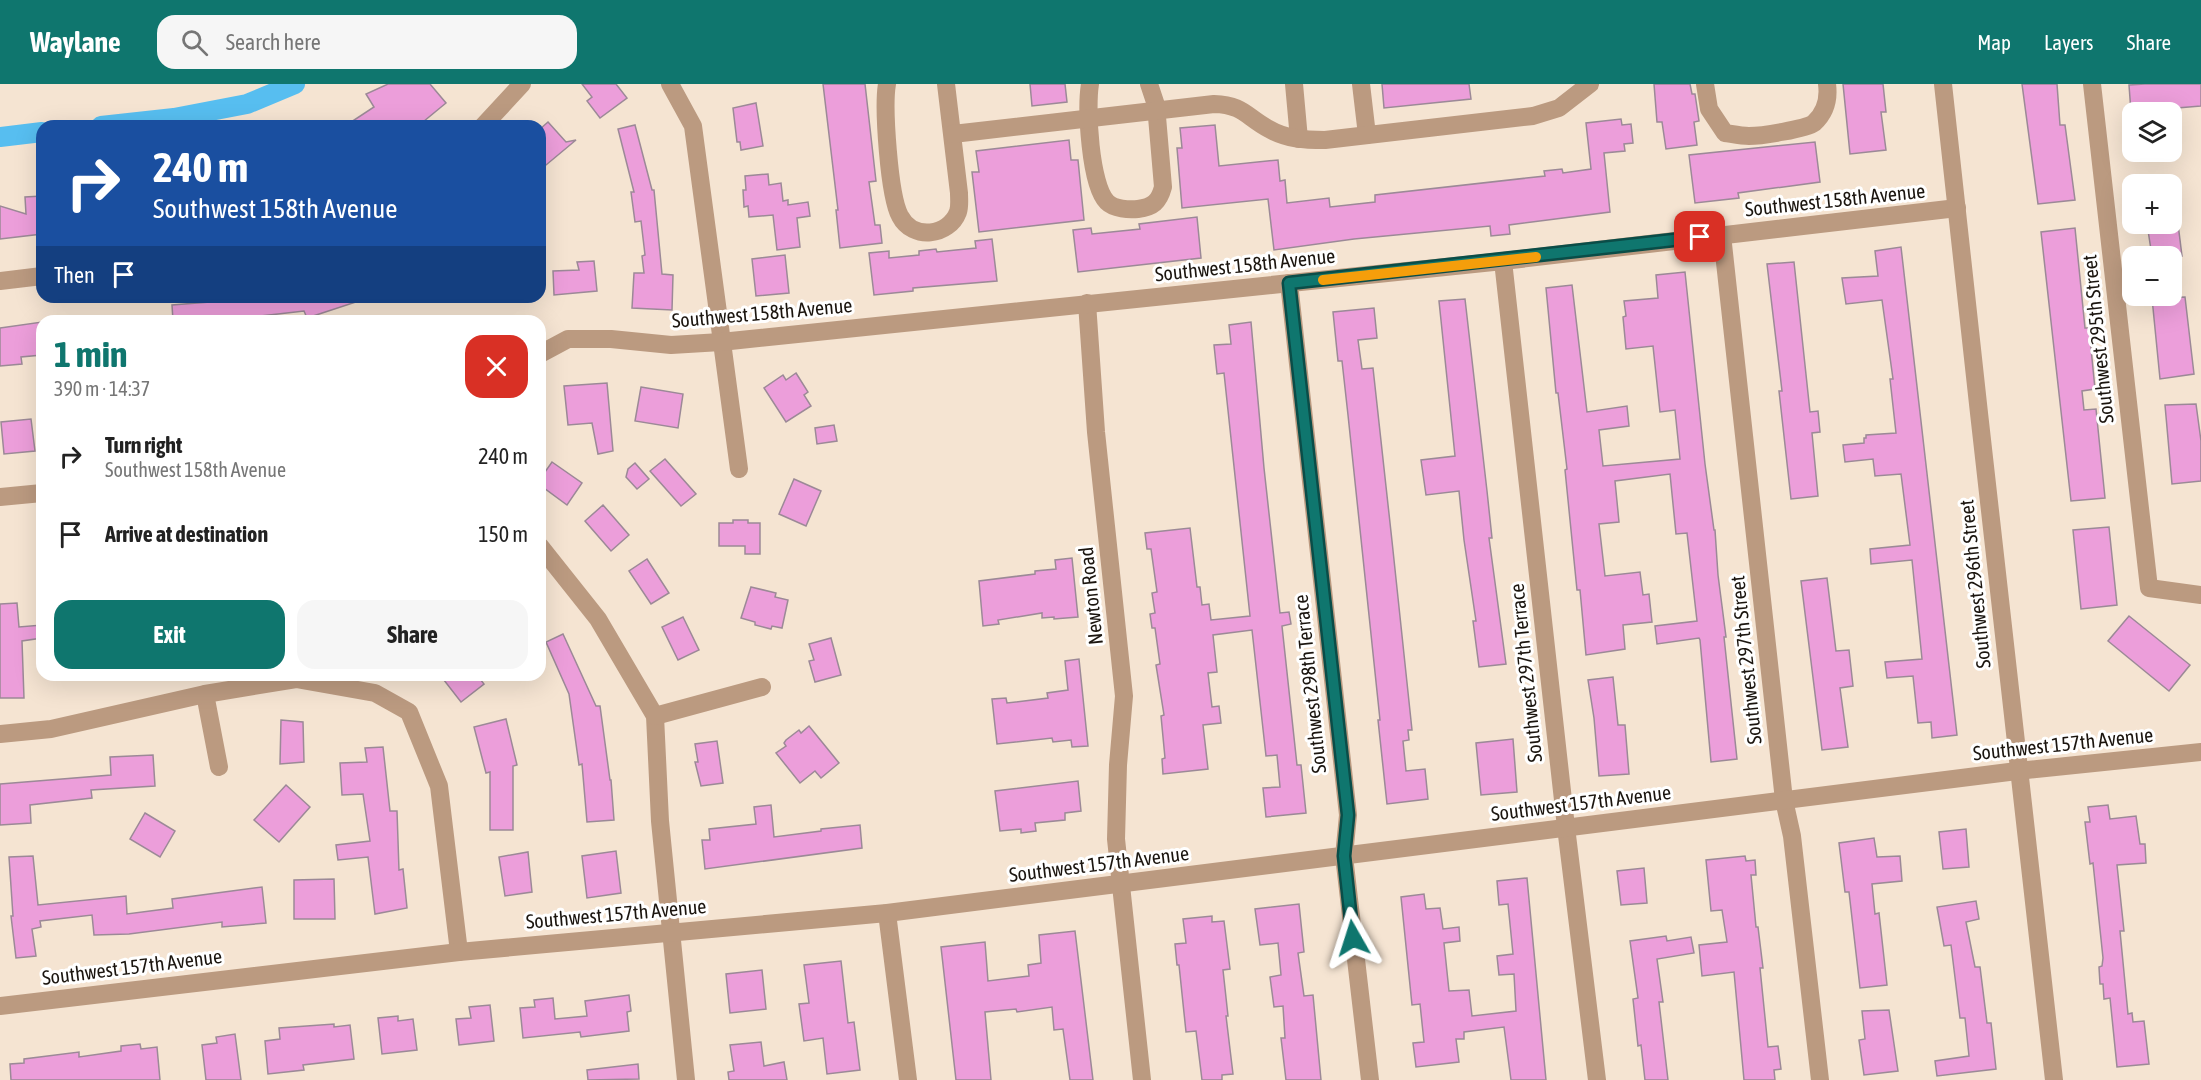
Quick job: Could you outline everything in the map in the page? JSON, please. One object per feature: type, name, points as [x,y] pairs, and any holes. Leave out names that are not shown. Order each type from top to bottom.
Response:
[{"type":"street","points":[[489,120],[522,84]]},
{"type":"street","points":[[670,84],[693,126],[739,469]]},
{"type":"street","points":[[887,84],[884,103],[894,200],[900,217],[908,227],[919,232],[931,233],[943,230],[953,222],[959,210],[953,134],[946,84]]},
{"type":"street","points":[[1090,84],[1089,118],[1096,183],[1108,203],[1118,208],[1133,209],[1151,207],[1160,199],[1163,187],[1154,94],[1149,84]]},
{"type":"street","points":[[1294,84],[1299,139]]},
{"type":"street","points":[[1361,84],[1367,135]]},
{"type":"street","points":[[953,134],[1205,105],[1233,106],[1271,130],[1299,139],[1325,140],[1533,116],[1559,108],[1590,84]]},
{"type":"street","points":[[1705,84],[1709,109],[1725,133],[1749,136],[1781,132],[1812,124],[1825,110],[1827,84]]},
{"type":"street","name":"Southwest 296th Street","points":[[1943,84],[2054,1080]]},
{"type":"street","name":"Southwest 295th Street","points":[[2092,84],[2149,588],[2201,595]]},
{"type":"street","name":"Southwest 158th Avenue","points":[[546,351],[568,339],[611,339],[671,345],[721,342],[1503,261],[1957,208]]},
{"type":"street","name":"Southwest 297th Street","points":[[1722,235],[1784,800],[1792,836],[1820,1080]]},
{"type":"street","name":"Southwest 297th Terrace","points":[[1503,261],[1566,827],[1597,1080]]},
{"type":"street","points":[[0,281],[36,277]]},
{"type":"street","name":"Southwest 298th Terrace","points":[[1289,283],[1348,815],[1344,856],[1370,1080]]},
{"type":"street","name":"Newton Road","points":[[1087,303],[1096,432],[1124,696],[1118,765],[1116,840],[1142,1080]]},
{"type":"street","points":[[0,497],[36,494]]},
{"type":"street","points":[[546,554],[598,620],[655,716],[660,821],[686,1080]]},
{"type":"street","points":[[0,734],[51,729],[205,694],[284,681]]},
{"type":"street","points":[[307,681],[375,693],[409,712],[438,786],[459,952]]},
{"type":"street","points":[[655,716],[762,687]]},
{"type":"street","points":[[205,694],[219,767]]},
{"type":"street","name":"Southwest 157th Avenue","points":[[0,1005],[459,952],[887,913],[2018,771],[2201,752]]},
{"type":"street","points":[[887,913],[908,1080]]},
{"type":"building","points":[[388,84],[430,84],[446,103],[425,120],[354,120],[374,107],[366,94]]},
{"type":"building","points":[[582,84],[616,84],[627,98],[600,118],[587,101],[592,97]]},
{"type":"building","points":[[823,84],[865,84],[876,181],[869,182],[875,225],[880,225],[882,243],[840,248],[836,210],[838,210]]},
{"type":"building","points":[[1030,84],[1065,84],[1067,102],[1032,106]]},
{"type":"building","points":[[1382,84],[1469,84],[1471,99],[1384,108]]},
{"type":"building","points":[[1654,84],[1690,84],[1692,94],[1695,94],[1699,121],[1694,122],[1697,145],[1666,149],[1662,122],[1657,122]]},
{"type":"building","points":[[1843,84],[1883,84],[1886,112],[1881,112],[1886,150],[1850,154]]},
{"type":"building","points":[[2022,84],[2057,84],[2060,125],[2065,125],[2075,200],[2038,204]]},
{"type":"building","points":[[2201,84],[2201,106],[2182,108],[2182,102],[2130,102],[2129,85]]},
{"type":"building","points":[[756,103],[763,146],[741,150],[740,142],[737,142],[733,108]]},
{"type":"building","points":[[1621,119],[1622,125],[1631,124],[1633,143],[1624,144],[1625,151],[1604,153],[1610,212],[1509,225],[1510,234],[1491,236],[1490,226],[1354,239],[1274,250],[1268,199],[1182,208],[1177,148],[1182,148],[1180,128],[1215,125],[1219,166],[1278,160],[1280,181],[1285,180],[1287,203],[1329,198],[1330,207],[1375,202],[1375,195],[1545,176],[1544,171],[1562,169],[1563,173],[1591,169],[1586,123]]},
{"type":"building","points":[[548,122],[566,142],[576,140],[546,165],[546,124]]},
{"type":"building","points":[[635,125],[652,190],[654,190],[662,274],[673,275],[672,310],[632,308],[634,273],[644,273],[642,256],[645,255],[641,221],[635,222],[631,192],[634,192],[618,129]]},
{"type":"building","points":[[1069,140],[1071,160],[1078,160],[1084,220],[979,232],[972,172],[979,172],[976,151]]},
{"type":"building","points":[[1815,142],[1820,182],[1738,193],[1739,198],[1695,203],[1689,155]]},
{"type":"building","points":[[768,174],[769,185],[781,183],[783,201],[788,200],[788,205],[808,202],[810,216],[797,218],[800,247],[777,250],[773,215],[749,217],[748,206],[744,207],[745,176]]},
{"type":"building","points":[[36,196],[36,235],[0,239],[0,206],[26,214],[25,197]]},
{"type":"building","points":[[1197,217],[1201,258],[1078,272],[1073,230],[1091,228],[1092,234],[1140,229],[1139,224]]},
{"type":"building","points":[[2075,228],[2085,328],[2089,328],[2095,389],[2082,391],[2084,410],[2096,409],[2105,498],[2071,501],[2041,232]]},
{"type":"building","points":[[2149,234],[2179,234],[2181,246],[2150,246]]},
{"type":"building","points":[[992,239],[997,281],[913,288],[913,291],[874,295],[869,253],[889,251],[889,258],[919,255],[919,251],[936,249],[937,252],[976,248],[975,241]]},
{"type":"building","points":[[1901,247],[1957,735],[1932,738],[1931,722],[1918,723],[1913,676],[1887,678],[1885,662],[1922,659],[1912,560],[1871,564],[1870,549],[1910,545],[1901,474],[1875,476],[1873,459],[1845,462],[1843,445],[1864,443],[1866,435],[1896,433],[1890,379],[1893,379],[1882,300],[1846,304],[1842,278],[1878,276],[1875,251]]},
{"type":"building","points":[[785,255],[789,293],[756,296],[752,259]]},
{"type":"building","points":[[594,261],[597,291],[554,295],[553,271],[579,270],[577,262]]},
{"type":"building","points":[[1794,262],[1810,412],[1818,411],[1820,432],[1812,433],[1818,496],[1791,499],[1779,391],[1782,391],[1767,264]]},
{"type":"building","points":[[1685,272],[1705,464],[1715,530],[1737,759],[1711,762],[1700,640],[1699,638],[1657,644],[1655,626],[1697,621],[1687,533],[1676,534],[1670,474],[1615,481],[1619,522],[1599,524],[1605,576],[1640,572],[1643,595],[1649,594],[1652,622],[1623,625],[1625,649],[1586,655],[1580,590],[1577,590],[1565,470],[1567,469],[1558,393],[1556,393],[1546,288],[1572,285],[1587,412],[1627,406],[1629,426],[1599,430],[1603,466],[1680,459],[1675,410],[1660,412],[1653,346],[1626,349],[1623,317],[1626,316],[1624,301],[1658,298],[1656,275]]},
{"type":"building","points":[[2182,297],[2185,297],[2194,374],[2160,379],[2153,306],[2182,306]]},
{"type":"building","points":[[1465,299],[1492,538],[1489,538],[1506,664],[1479,667],[1473,621],[1476,621],[1459,491],[1426,495],[1421,460],[1455,456],[1439,301]]},
{"type":"building","points":[[353,303],[316,315],[306,315],[304,311],[270,315],[173,315],[172,305]]},
{"type":"building","points":[[1374,308],[1377,338],[1358,340],[1362,369],[1373,368],[1412,730],[1408,730],[1409,740],[1403,741],[1406,771],[1425,769],[1428,799],[1387,804],[1348,415],[1342,361],[1338,361],[1333,312]]},
{"type":"building","points":[[1251,322],[1280,613],[1289,612],[1291,624],[1282,626],[1297,765],[1301,765],[1306,813],[1266,817],[1263,788],[1280,787],[1277,755],[1266,756],[1252,630],[1213,635],[1217,672],[1208,673],[1212,707],[1219,706],[1221,723],[1203,725],[1208,769],[1163,774],[1162,759],[1165,758],[1161,716],[1164,715],[1156,665],[1160,664],[1155,628],[1152,628],[1150,614],[1155,613],[1152,593],[1157,592],[1151,549],[1147,549],[1145,533],[1190,528],[1197,587],[1200,587],[1202,605],[1209,604],[1211,620],[1250,616],[1224,373],[1217,374],[1214,345],[1231,344],[1229,325]]},
{"type":"building","points":[[36,323],[36,356],[21,357],[22,364],[0,366],[0,328]]},
{"type":"building","points":[[796,373],[808,392],[804,395],[811,406],[786,422],[764,388],[783,375],[786,380]]},
{"type":"building","points":[[607,383],[613,451],[598,454],[592,423],[568,425],[564,386]]},
{"type":"building","points":[[641,387],[683,394],[678,428],[635,421]]},
{"type":"building","points":[[2196,404],[2201,441],[2201,481],[2172,484],[2165,405]]},
{"type":"building","points":[[31,419],[35,451],[4,454],[1,422]]},
{"type":"building","points":[[834,425],[837,441],[817,444],[815,428]]},
{"type":"building","points":[[665,459],[696,494],[681,506],[650,471]]},
{"type":"building","points":[[552,462],[582,483],[567,505],[546,489],[546,470]]},
{"type":"building","points":[[635,463],[649,479],[637,489],[626,477],[628,469]]},
{"type":"building","points":[[794,479],[821,491],[806,526],[779,514]]},
{"type":"building","points":[[603,505],[629,535],[611,551],[585,521]]},
{"type":"building","points":[[733,520],[760,523],[760,554],[745,554],[745,546],[719,546],[719,523],[733,523]]},
{"type":"building","points":[[2109,527],[2117,605],[2081,609],[2073,530]]},
{"type":"building","points":[[1072,558],[1078,617],[1042,618],[1042,613],[998,620],[999,624],[983,626],[979,581],[1056,569],[1055,560]]},
{"type":"building","points":[[647,559],[669,593],[651,604],[629,571]]},
{"type":"building","points":[[1827,578],[1836,651],[1849,650],[1853,686],[1840,688],[1848,747],[1822,750],[1801,581]]},
{"type":"building","points":[[751,587],[776,593],[775,597],[788,600],[782,628],[772,626],[771,629],[741,618]]},
{"type":"building","points":[[17,603],[19,627],[36,626],[36,639],[22,641],[24,698],[0,698],[0,604]]},
{"type":"building","points":[[2129,616],[2190,665],[2169,691],[2108,641]]},
{"type":"building","points":[[683,617],[699,650],[678,660],[662,627]]},
{"type":"building","points":[[563,634],[596,706],[600,706],[611,780],[614,820],[587,822],[582,764],[579,765],[569,694],[546,642]]},
{"type":"building","points":[[831,638],[841,675],[815,682],[809,661],[814,660],[809,644]]},
{"type":"building","points":[[1079,659],[1088,746],[1072,747],[1071,740],[1053,742],[1052,738],[997,744],[992,699],[1006,698],[1007,703],[1048,698],[1047,693],[1068,690],[1065,661]]},
{"type":"building","points":[[1613,677],[1618,725],[1625,725],[1629,774],[1599,776],[1588,680]]},
{"type":"building","points":[[445,681],[482,681],[484,684],[461,702]]},
{"type":"building","points":[[506,719],[517,765],[513,766],[513,830],[490,830],[490,772],[486,773],[474,727]]},
{"type":"building","points":[[281,720],[303,722],[304,762],[280,764]]},
{"type":"building","points":[[809,726],[839,763],[821,778],[815,771],[800,783],[776,753],[786,746],[784,743],[786,740],[799,730],[801,733]]},
{"type":"building","points":[[1513,739],[1517,792],[1481,795],[1476,743]]},
{"type":"building","points":[[717,741],[723,783],[701,786],[695,762],[698,762],[695,744]]},
{"type":"building","points":[[383,747],[390,811],[397,811],[399,870],[403,869],[407,908],[375,914],[368,857],[338,860],[336,845],[370,841],[363,794],[342,795],[340,763],[367,762],[365,748]]},
{"type":"building","points":[[153,755],[155,786],[91,790],[92,798],[30,805],[31,823],[0,825],[0,784],[111,775],[110,757]]},
{"type":"building","points":[[1078,781],[1081,811],[1065,813],[1065,820],[1035,823],[1036,831],[1021,833],[1021,829],[1000,831],[995,791]]},
{"type":"building","points":[[286,785],[310,807],[279,842],[254,820]]},
{"type":"building","points":[[771,805],[774,837],[860,825],[862,848],[705,869],[702,840],[710,840],[709,829],[756,824],[754,807]]},
{"type":"building","points":[[2108,805],[2110,819],[2136,816],[2140,844],[2145,844],[2146,863],[2117,865],[2124,931],[2120,931],[2128,1014],[2132,1013],[2133,1022],[2144,1021],[2149,1064],[2117,1067],[2110,998],[2104,999],[2103,984],[2100,984],[2099,967],[2102,966],[2103,958],[2093,863],[2090,864],[2085,822],[2090,822],[2088,807]]},
{"type":"building","points":[[145,813],[175,831],[160,857],[130,839]]},
{"type":"building","points":[[1966,829],[1969,867],[1943,869],[1939,832]]},
{"type":"building","points":[[1874,838],[1877,857],[1900,856],[1902,881],[1872,884],[1875,914],[1879,913],[1887,985],[1860,988],[1849,892],[1845,892],[1839,843]]},
{"type":"building","points":[[616,851],[621,893],[587,898],[582,856]]},
{"type":"building","points":[[528,852],[532,892],[505,896],[499,857]]},
{"type":"building","points":[[33,856],[38,905],[126,896],[127,914],[173,908],[172,899],[262,887],[266,923],[222,927],[222,922],[129,934],[94,935],[92,915],[40,921],[41,927],[32,929],[36,956],[16,958],[11,916],[13,916],[9,857]]},
{"type":"building","points":[[1745,856],[1746,861],[1755,860],[1756,875],[1751,875],[1763,968],[1760,968],[1768,1047],[1778,1046],[1781,1069],[1774,1070],[1775,1080],[1744,1080],[1734,972],[1702,976],[1699,945],[1727,942],[1722,910],[1711,911],[1706,860]]},
{"type":"building","points":[[1644,868],[1647,903],[1621,905],[1617,871]]},
{"type":"building","points":[[1527,878],[1546,1080],[1511,1080],[1504,1027],[1464,1032],[1464,1039],[1456,1039],[1459,1062],[1416,1067],[1413,1043],[1424,1042],[1420,1004],[1412,1005],[1401,897],[1424,894],[1426,909],[1440,908],[1443,929],[1459,927],[1460,941],[1444,943],[1449,991],[1469,990],[1472,1016],[1516,1011],[1514,974],[1499,975],[1497,956],[1513,954],[1508,904],[1499,905],[1497,881]]},
{"type":"building","points":[[334,879],[335,919],[294,919],[294,880]]},
{"type":"building","points":[[1976,901],[1979,919],[1966,922],[1975,967],[1980,967],[1987,1023],[1991,1023],[1996,1069],[1937,1076],[1935,1061],[1969,1056],[1965,1018],[1960,1018],[1951,945],[1944,946],[1937,907]]},
{"type":"building","points":[[1299,904],[1304,952],[1298,953],[1304,996],[1313,995],[1321,1080],[1286,1080],[1281,1038],[1285,1038],[1283,1006],[1274,1007],[1270,977],[1281,975],[1278,943],[1260,945],[1255,909]]},
{"type":"building","points":[[1212,916],[1212,922],[1224,921],[1230,969],[1223,970],[1233,1074],[1222,1075],[1222,1080],[1202,1080],[1196,1031],[1186,1032],[1175,944],[1186,943],[1183,919]]},
{"type":"building","points":[[1075,931],[1093,1080],[1070,1080],[1063,1029],[1054,1030],[1052,1007],[1017,1012],[1016,1009],[985,1012],[991,1080],[956,1080],[941,947],[985,942],[988,981],[1029,976],[1028,965],[1041,963],[1039,935]]},
{"type":"building","points":[[1666,936],[1667,941],[1691,937],[1694,953],[1657,959],[1663,1002],[1659,1002],[1668,1080],[1645,1080],[1641,1045],[1638,1046],[1633,999],[1638,998],[1630,941]]},
{"type":"building","points":[[841,961],[848,1023],[854,1022],[860,1070],[827,1074],[823,1038],[804,1041],[799,1004],[809,1003],[804,965]]},
{"type":"building","points":[[762,970],[766,1009],[730,1013],[726,974]]},
{"type":"building","points":[[629,995],[631,1011],[627,1012],[629,1031],[581,1037],[580,1032],[523,1038],[520,1008],[535,1007],[534,1000],[553,998],[555,1019],[587,1016],[585,1001]]},
{"type":"building","points":[[490,1005],[494,1041],[459,1045],[456,1019],[471,1018],[469,1007]]},
{"type":"building","points":[[1889,1010],[1898,1071],[1864,1075],[1859,1040],[1865,1039],[1862,1011]]},
{"type":"building","points":[[398,1016],[398,1021],[413,1019],[417,1050],[382,1054],[378,1018]]},
{"type":"building","points":[[334,1024],[334,1027],[350,1025],[354,1059],[303,1065],[304,1070],[268,1074],[265,1041],[280,1039],[279,1028]]},
{"type":"building","points":[[235,1034],[241,1080],[206,1080],[202,1045],[217,1043],[216,1037]]},
{"type":"building","points":[[761,1042],[764,1066],[784,1062],[787,1080],[729,1080],[728,1072],[734,1071],[730,1045]]},
{"type":"building","points":[[140,1044],[141,1049],[157,1047],[160,1080],[11,1080],[10,1064],[24,1063],[24,1059],[79,1052],[79,1057],[121,1051],[121,1046]]},
{"type":"building","points":[[638,1064],[639,1079],[588,1080],[587,1070]]},
{"type":"waterway","points":[[156,120],[247,104],[295,84]]},
{"type":"waterway","points":[[0,137],[36,133]]},
{"type":"slow traffic","points":[[1323,280],[1536,257]]},
{"type":"route","points":[[1353,938],[1344,856],[1348,815],[1289,283],[1503,261],[1700,237]]}]
